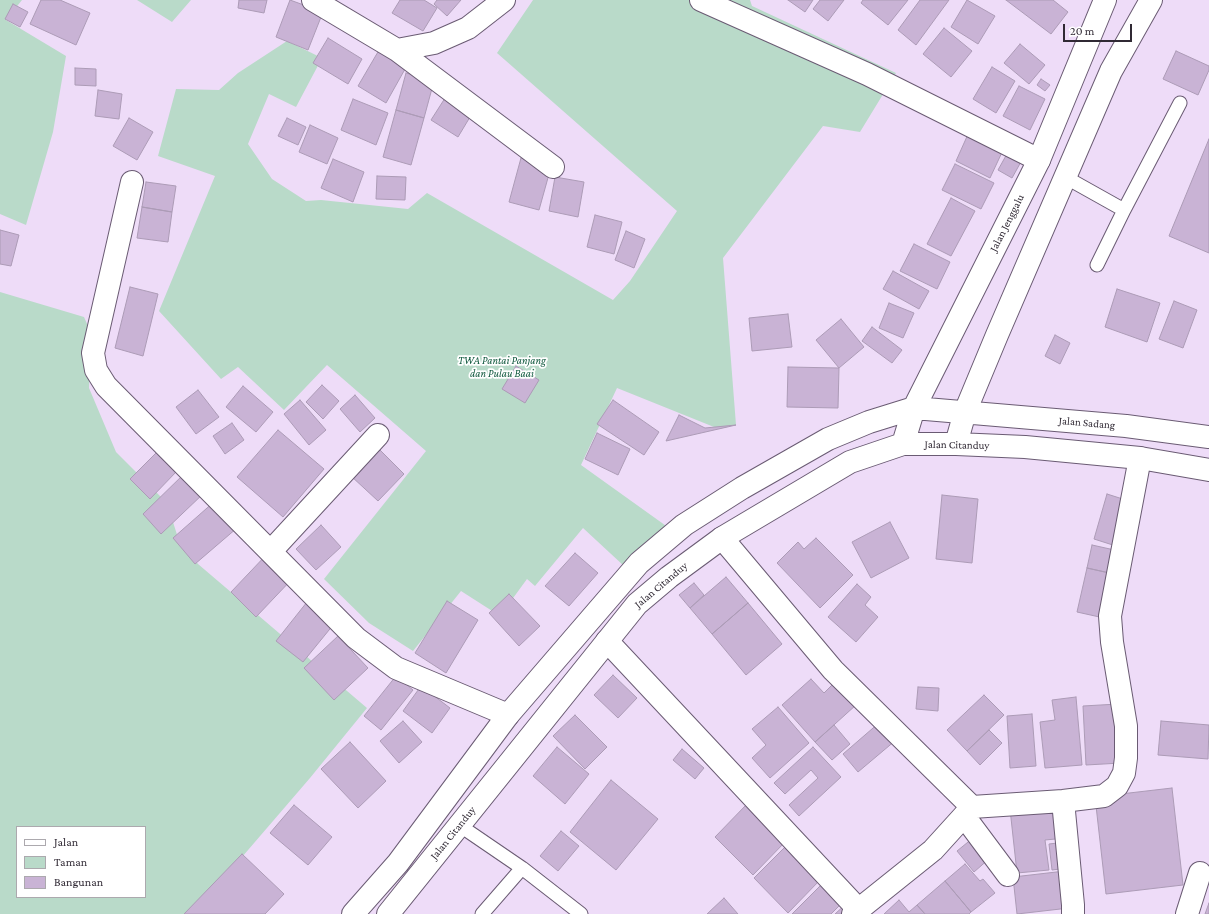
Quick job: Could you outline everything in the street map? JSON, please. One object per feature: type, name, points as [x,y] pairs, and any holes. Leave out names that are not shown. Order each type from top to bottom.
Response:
[{"type":"street","points":[[313,0],[397,50],[553,167]]},
{"type":"street","points":[[397,50],[434,43],[468,28],[504,0]]},
{"type":"street","points":[[701,0],[867,74],[1039,160]]},
{"type":"street","name":"Jalan Jenggalu","points":[[903,444],[914,408],[1039,160],[1105,0]]},
{"type":"street","points":[[956,444],[965,412],[1111,71],[1151,0]]},
{"type":"street","points":[[132,182],[93,353],[96,370],[111,392],[356,638],[396,668],[508,715]]},
{"type":"street","points":[[353,914],[398,862],[508,715],[640,563],[684,525],[742,488],[828,439],[869,422],[914,408],[965,412]]},
{"type":"street","name":"Jalan Sadang","points":[[965,412],[1126,426],[1209,437]]},
{"type":"street","points":[[271,551],[378,435]]},
{"type":"street","name":"Jalan Citanduy","points":[[388,914],[637,604],[669,577],[722,538],[850,462],[903,444],[956,444],[1025,447],[1140,458],[1209,470]]},
{"type":"street","points":[[607,641],[856,911],[933,850],[968,812],[1104,796],[1117,786],[1124,774],[1126,726],[1112,642],[1110,616],[1140,458]]},
{"type":"street","points":[[722,538],[833,670],[968,812],[1008,875]]},
{"type":"street","points":[[1064,801],[1073,914]]},
{"type":"street","points":[[1187,914],[1200,873]]},
{"type":"lane","points":[[1097,265],[1180,103]]},
{"type":"lane","points":[[1065,177],[1124,210]]},
{"type":"lane","points":[[459,825],[522,868],[581,914]]},
{"type":"lane","points":[[482,914],[522,868]]},
{"type":"green space","points":[[0,0],[22,0],[6,20],[66,56],[53,132],[26,225],[0,214]]},
{"type":"green space","points":[[137,0],[191,0],[172,22]]},
{"type":"green space","name":"TWA Pantai Panjang dan Pulau Baai","points":[[533,0],[750,0],[752,6],[896,73],[860,132],[823,126],[723,258],[736,425],[719,429],[617,388],[581,465],[669,528],[624,566],[583,528],[535,586],[527,579],[500,616],[461,591],[413,651],[369,623],[324,579],[426,451],[327,365],[284,410],[238,367],[221,379],[159,311],[215,176],[158,156],[176,89],[219,90],[238,73],[287,41],[322,58],[296,107],[269,94],[248,144],[272,179],[306,201],[321,200],[408,209],[427,193],[613,300],[630,281],[677,211],[497,53]]},
{"type":"green space","points":[[0,292],[84,317],[91,333],[89,388],[116,452],[167,503],[179,541],[198,564],[367,708],[310,778],[193,914],[0,914]]},
{"type":"building","points":[[41,0],[60,0],[90,13],[76,45],[30,24]]},
{"type":"building","points":[[239,0],[267,0],[264,13],[238,8]]},
{"type":"building","points":[[290,0],[323,12],[308,50],[276,37]]},
{"type":"building","points":[[400,0],[424,0],[437,8],[423,31],[392,13]]},
{"type":"building","points":[[437,0],[461,0],[447,16],[434,4]]},
{"type":"building","points":[[788,0],[813,0],[805,12]]},
{"type":"building","points":[[820,0],[844,0],[828,21],[813,9]]},
{"type":"building","points":[[863,0],[908,0],[888,25],[861,3]]},
{"type":"building","points":[[920,0],[949,0],[916,45],[898,30]]},
{"type":"building","points":[[967,0],[995,16],[978,44],[951,27]]},
{"type":"building","points":[[1006,0],[1053,0],[1068,12],[1051,34]]},
{"type":"building","points":[[13,4],[28,12],[20,27],[5,19]]},
{"type":"building","points":[[944,28],[972,51],[951,77],[923,54]]},
{"type":"building","points":[[328,38],[362,59],[348,84],[313,63]]},
{"type":"building","points":[[1020,44],[1045,65],[1029,84],[1004,63]]},
{"type":"building","points":[[382,45],[409,62],[386,103],[358,86]]},
{"type":"building","points":[[1176,51],[1209,66],[1209,70],[1198,95],[1163,79]]},
{"type":"building","points":[[992,67],[1015,81],[996,113],[973,99]]},
{"type":"building","points":[[75,68],[96,69],[96,86],[75,85]]},
{"type":"building","points":[[406,73],[434,81],[424,118],[396,110]]},
{"type":"building","points":[[1041,79],[1050,85],[1045,91],[1037,85]]},
{"type":"building","points":[[1019,86],[1045,99],[1030,130],[1003,116]]},
{"type":"building","points":[[98,90],[122,94],[119,119],[95,116]]},
{"type":"building","points":[[447,95],[473,112],[458,137],[431,120]]},
{"type":"building","points":[[353,99],[388,113],[376,145],[341,130]]},
{"type":"building","points":[[396,110],[424,118],[411,165],[383,157]]},
{"type":"building","points":[[129,118],[153,132],[137,160],[113,146]]},
{"type":"building","points":[[287,118],[306,127],[298,145],[278,136]]},
{"type":"building","points":[[310,125],[338,138],[327,164],[299,152]]},
{"type":"building","points":[[969,132],[1004,148],[990,178],[956,161]]},
{"type":"building","points":[[1209,139],[1209,253],[1169,236]]},
{"type":"building","points":[[1008,152],[1022,160],[1012,178],[998,170]]},
{"type":"building","points":[[521,158],[551,167],[539,210],[509,202]]},
{"type":"building","points":[[333,159],[364,172],[353,202],[321,188]]},
{"type":"building","points":[[955,164],[994,183],[981,209],[942,190]]},
{"type":"building","points":[[377,176],[406,177],[405,200],[376,199]]},
{"type":"building","points":[[555,177],[584,182],[578,217],[549,211]]},
{"type":"building","points":[[146,182],[176,186],[172,212],[142,207]]},
{"type":"building","points":[[951,198],[975,211],[951,256],[927,244]]},
{"type":"building","points":[[142,207],[172,212],[168,242],[137,238]]},
{"type":"building","points":[[595,215],[622,222],[614,254],[587,247]]},
{"type":"building","points":[[0,230],[19,235],[11,266],[0,264]]},
{"type":"building","points":[[626,231],[645,239],[634,268],[615,260]]},
{"type":"building","points":[[914,244],[950,262],[937,289],[900,271]]},
{"type":"building","points":[[893,271],[929,291],[919,309],[883,289]]},
{"type":"building","points":[[130,287],[158,294],[143,356],[115,348]]},
{"type":"building","points":[[1117,289],[1160,303],[1147,342],[1105,327]]},
{"type":"building","points":[[1174,301],[1197,310],[1183,348],[1159,339]]},
{"type":"building","points":[[889,303],[914,313],[903,338],[879,328]]},
{"type":"building","points":[[788,314],[792,347],[752,351],[749,318]]},
{"type":"building","points":[[841,319],[864,347],[839,368],[816,340]]},
{"type":"building","points":[[872,327],[902,350],[892,363],[862,341]]},
{"type":"building","points":[[1055,335],[1070,343],[1060,364],[1045,356]]},
{"type":"building","points":[[516,366],[539,380],[525,403],[502,389]]},
{"type":"building","points":[[788,367],[839,368],[838,408],[787,407]]},
{"type":"building","points":[[322,385],[339,401],[323,419],[306,402]]},
{"type":"building","points":[[243,386],[273,412],[256,432],[226,407]]},
{"type":"building","points":[[198,390],[219,417],[196,434],[176,407]]},
{"type":"building","points":[[355,395],[375,418],[360,432],[340,409]]},
{"type":"building","points":[[300,400],[326,430],[309,445],[284,414]]},
{"type":"building","points":[[613,400],[659,432],[644,455],[597,424]]},
{"type":"building","points":[[679,415],[705,428],[736,425],[666,441]]},
{"type":"building","points":[[232,423],[244,440],[225,454],[213,436]]},
{"type":"building","points":[[278,430],[324,469],[283,517],[237,477]]},
{"type":"building","points":[[597,433],[630,449],[618,475],[585,459]]},
{"type":"building","points":[[378,448],[404,474],[378,501],[351,476]]},
{"type":"building","points":[[157,452],[177,471],[150,499],[130,479]]},
{"type":"building","points":[[185,473],[204,493],[161,534],[143,514]]},
{"type":"building","points":[[1107,494],[1129,501],[1116,546],[1094,539]]},
{"type":"building","points":[[942,495],[978,499],[972,563],[936,559]]},
{"type":"building","points":[[215,501],[237,528],[195,564],[173,538]]},
{"type":"building","points":[[890,522],[909,558],[871,578],[852,542]]},
{"type":"building","points":[[321,525],[341,547],[316,570],[296,549]]},
{"type":"building","points":[[816,538],[853,575],[820,608],[777,563],[798,542],[804,549]]},
{"type":"building","points":[[1092,545],[1119,551],[1114,574],[1087,568]]},
{"type":"building","points":[[269,552],[294,577],[256,617],[231,592]]},
{"type":"building","points":[[575,553],[598,573],[569,606],[545,586]]},
{"type":"building","points":[[1087,568],[1114,574],[1104,618],[1077,612]]},
{"type":"building","points":[[726,577],[748,603],[712,634],[690,608]]},
{"type":"building","points":[[694,583],[704,595],[690,608],[679,595]]},
{"type":"building","points":[[857,584],[871,597],[865,605],[878,617],[856,642],[828,617]]},
{"type":"building","points":[[509,594],[540,626],[519,646],[489,613]]},
{"type":"building","points":[[311,597],[338,619],[303,662],[276,641]]},
{"type":"building","points":[[447,601],[478,620],[446,673],[415,653]]},
{"type":"building","points":[[748,603],[782,644],[746,675],[712,634]]},
{"type":"building","points":[[338,636],[368,668],[334,700],[304,668]]},
{"type":"building","points":[[613,675],[637,698],[618,718],[594,695]]},
{"type":"building","points":[[396,676],[413,690],[381,730],[364,716]]},
{"type":"building","points":[[811,679],[824,693],[835,682],[856,705],[815,742],[782,705]]},
{"type":"building","points":[[421,686],[450,708],[432,733],[403,711]]},
{"type":"building","points":[[918,687],[939,688],[938,711],[916,709]]},
{"type":"building","points":[[984,695],[1004,715],[967,751],[947,730]]},
{"type":"building","points":[[1076,697],[1082,765],[1045,768],[1040,722],[1055,720],[1052,700]]},
{"type":"building","points":[[1118,704],[1121,763],[1086,765],[1083,706]]},
{"type":"building","points":[[778,707],[809,743],[770,778],[752,758],[766,745],[752,729]]},
{"type":"building","points":[[1032,714],[1036,766],[1010,768],[1007,716]]},
{"type":"building","points":[[575,715],[607,747],[585,769],[553,736]]},
{"type":"building","points":[[403,721],[422,742],[399,763],[380,741]]},
{"type":"building","points":[[1161,721],[1209,725],[1208,759],[1158,755]]},
{"type":"building","points":[[880,722],[896,740],[858,772],[843,754]]},
{"type":"building","points":[[834,725],[850,744],[832,760],[815,742]]},
{"type":"building","points":[[989,730],[1002,743],[980,765],[967,751]]},
{"type":"building","points":[[350,742],[386,781],[358,808],[321,769]]},
{"type":"building","points":[[557,747],[589,774],[565,804],[533,776]]},
{"type":"building","points":[[813,747],[841,777],[799,816],[789,805],[818,778],[811,770],[785,794],[774,783]]},
{"type":"building","points":[[682,749],[704,768],[695,779],[673,760]]},
{"type":"building","points":[[611,780],[658,819],[616,870],[570,832]]},
{"type":"building","points":[[1172,788],[1183,885],[1106,894],[1095,797]]},
{"type":"building","points":[[748,803],[786,841],[753,875],[715,837]]},
{"type":"building","points":[[1062,803],[1066,838],[1045,840],[1049,870],[1017,873],[1010,809]]},
{"type":"building","points":[[294,805],[332,837],[308,865],[270,833]]},
{"type":"building","points":[[561,831],[579,846],[558,871],[540,856]]},
{"type":"building","points":[[973,838],[990,858],[974,872],[957,851]]},
{"type":"building","points":[[1066,842],[1068,868],[1052,870],[1049,844]]},
{"type":"building","points":[[786,846],[820,880],[788,913],[754,878]]},
{"type":"building","points":[[242,854],[284,894],[265,914],[184,914]]},
{"type":"building","points":[[965,864],[980,881],[983,879],[995,893],[971,912],[945,881]]},
{"type":"building","points":[[1065,871],[1069,908],[1017,914],[1013,877]]},
{"type":"building","points":[[945,881],[971,912],[969,914],[925,914],[917,905]]},
{"type":"building","points":[[824,882],[843,902],[831,914],[792,914]]},
{"type":"building","points":[[724,898],[738,914],[707,914]]},
{"type":"building","points":[[899,900],[909,912],[917,905],[925,914],[884,914]]},
{"type":"building","points":[[847,903],[851,914],[835,914]]},
{"type":"building","points":[[1209,903],[1209,914],[1205,914]]}]
